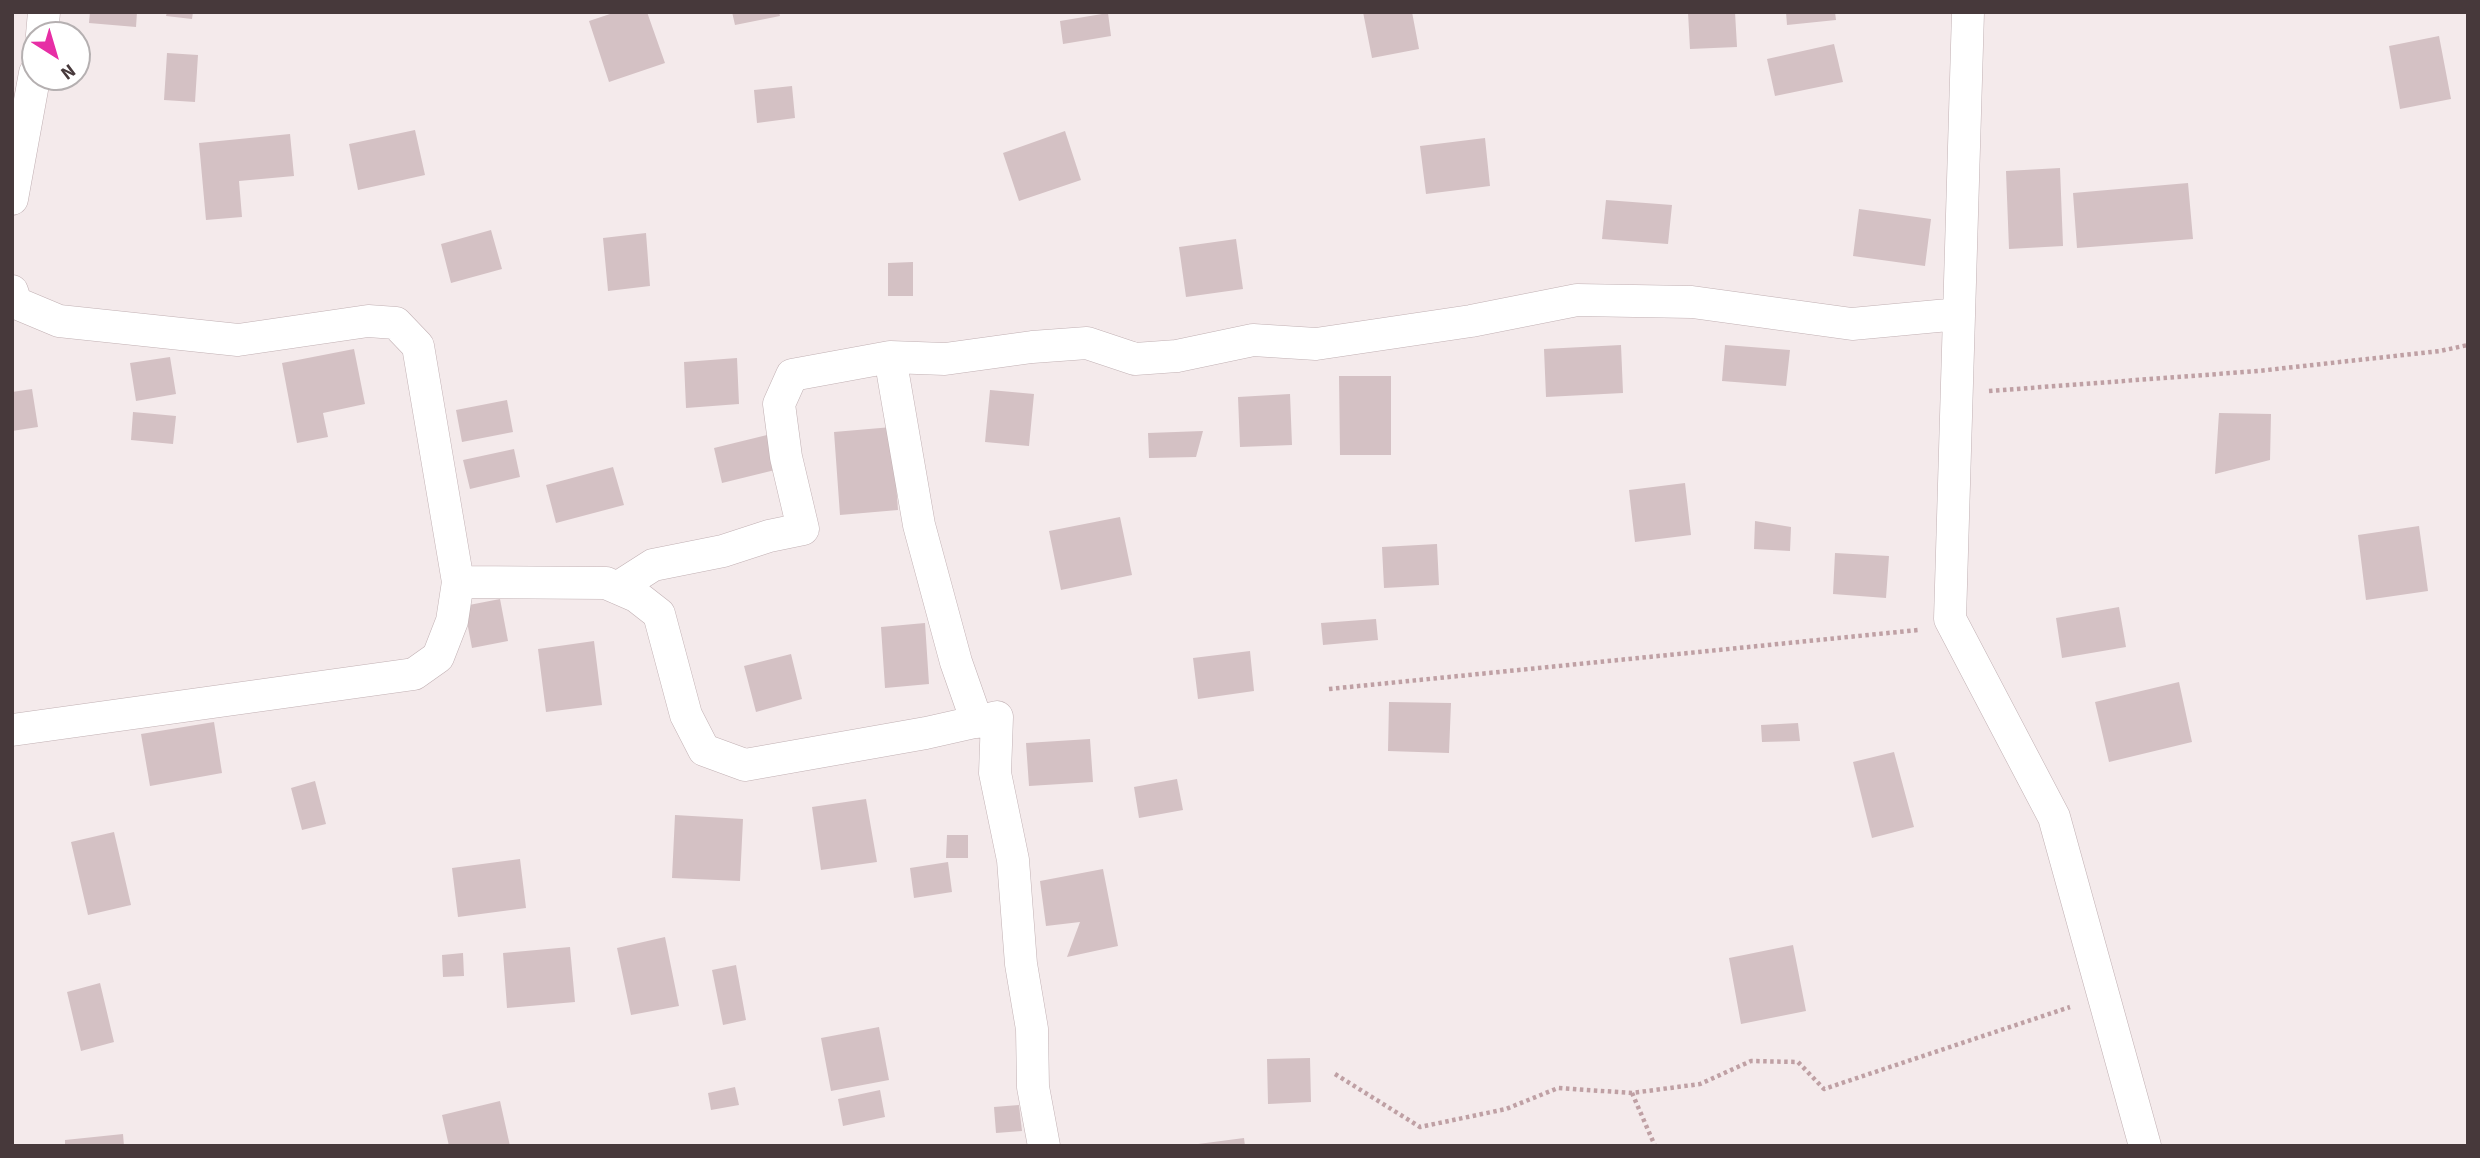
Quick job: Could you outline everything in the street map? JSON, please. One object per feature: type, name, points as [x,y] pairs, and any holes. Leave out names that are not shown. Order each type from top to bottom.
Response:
[{"type":"street","points":[[1968,12],[1950,619],[2054,817],[2142,1144]]},
{"type":"street","points":[[12,199],[32,91]]},
{"type":"street","points":[[12,291],[16,303],[58,321],[239,340],[368,321],[396,323],[418,346],[458,582],[452,621],[438,657],[414,674],[12,730]]},
{"type":"street","points":[[617,588],[653,565],[723,551],[769,536],[803,529],[786,457],[779,404],[792,375],[890,357],[945,359],[1032,346],[1087,343],[1135,359],[1177,356],[1253,340],[1316,344],[1471,321],[1577,300],[1692,302],[1853,324],[1959,314]]},
{"type":"street","points":[[890,357],[919,525],[956,662],[977,722]]},
{"type":"street","points":[[458,582],[606,583],[636,596],[659,614],[686,715],[704,750],[745,765],[997,717],[995,773],[1013,860],[1021,964],[1032,1029],[1033,1087],[1044,1146]]},
{"type":"path","points":[[1957,393],[2258,371],[2440,351],[2468,345]]},
{"type":"path","points":[[1329,689],[1954,627]]},
{"type":"path","points":[[1335,1074],[1420,1127],[1506,1109],[1558,1088],[1632,1093],[1700,1084],[1751,1061],[1798,1062],[1824,1089],[2104,996]]},
{"type":"path","points":[[1632,1093],[1655,1146]]},
{"type":"building","points":[[90,12],[137,12],[136,27],[89,21]]},
{"type":"building","points":[[167,12],[193,12],[192,19],[166,16]]},
{"type":"building","points":[[616,12],[647,12],[665,63],[609,82],[589,21]]},
{"type":"building","points":[[732,12],[779,12],[780,16],[735,25]]},
{"type":"building","points":[[1363,12],[1412,12],[1419,49],[1372,58]]},
{"type":"building","points":[[1688,12],[1735,12],[1737,47],[1690,49]]},
{"type":"building","points":[[1786,12],[1835,12],[1836,20],[1787,25]]},
{"type":"building","points":[[1108,13],[1111,36],[1063,44],[1060,21]]},
{"type":"building","points":[[2439,36],[2451,99],[2400,109],[2389,46]]},
{"type":"building","points":[[1834,44],[1843,82],[1775,96],[1767,59]]},
{"type":"building","points":[[167,53],[198,55],[195,102],[164,100]]},
{"type":"building","points":[[792,86],[795,118],[757,123],[754,90]]},
{"type":"building","points":[[415,130],[425,175],[358,190],[349,144]]},
{"type":"building","points":[[1065,131],[1081,180],[1019,201],[1003,153]]},
{"type":"building","points":[[290,134],[294,176],[239,181],[242,217],[206,220],[199,143]]},
{"type":"building","points":[[1485,138],[1490,186],[1426,194],[1420,146]]},
{"type":"building","points":[[2060,168],[2063,246],[2009,249],[2006,171]]},
{"type":"building","points":[[2188,183],[2193,239],[2077,248],[2073,193]]},
{"type":"building","points":[[1606,200],[1672,205],[1668,244],[1602,239]]},
{"type":"building","points":[[1859,209],[1931,219],[1925,266],[1853,256]]},
{"type":"building","points":[[491,230],[502,269],[451,283],[441,244]]},
{"type":"building","points":[[646,233],[650,286],[608,291],[603,238]]},
{"type":"building","points":[[1236,239],[1243,289],[1186,297],[1179,247]]},
{"type":"building","points":[[913,262],[913,296],[888,296],[888,263]]},
{"type":"building","points":[[1621,345],[1623,393],[1546,397],[1544,349]]},
{"type":"building","points":[[1725,345],[1790,350],[1786,386],[1722,381]]},
{"type":"building","points":[[354,349],[365,404],[323,413],[328,437],[297,443],[282,363]]},
{"type":"building","points":[[170,357],[176,394],[136,401],[130,363]]},
{"type":"building","points":[[737,358],[739,404],[686,408],[684,362]]},
{"type":"building","points":[[1339,376],[1391,376],[1391,455],[1340,455]]},
{"type":"building","points":[[32,389],[38,427],[12,431],[12,392]]},
{"type":"building","points":[[990,390],[1034,394],[1029,446],[985,442]]},
{"type":"building","points":[[1290,394],[1292,445],[1240,447],[1238,397]]},
{"type":"building","points":[[507,400],[513,432],[462,442],[456,410]]},
{"type":"building","points":[[133,412],[176,416],[173,444],[131,440]]},
{"type":"building","points":[[2219,413],[2271,414],[2270,460],[2215,474]]},
{"type":"building","points":[[892,427],[898,510],[840,515],[834,432]]},
{"type":"building","points":[[1203,431],[1196,457],[1149,458],[1148,433]]},
{"type":"building","points":[[767,435],[775,470],[722,483],[714,448]]},
{"type":"building","points":[[514,449],[520,477],[470,489],[463,460]]},
{"type":"building","points":[[613,467],[624,505],[556,523],[546,485]]},
{"type":"building","points":[[1685,483],[1691,535],[1635,542],[1629,490]]},
{"type":"building","points":[[1120,517],[1132,575],[1061,590],[1049,531]]},
{"type":"building","points":[[1755,521],[1791,527],[1790,551],[1754,549]]},
{"type":"building","points":[[2419,526],[2428,591],[2366,600],[2358,535]]},
{"type":"building","points":[[1437,544],[1439,585],[1384,588],[1382,547]]},
{"type":"building","points":[[1835,553],[1889,556],[1886,598],[1833,594]]},
{"type":"building","points":[[500,599],[508,641],[472,648],[464,606]]},
{"type":"building","points":[[2119,607],[2126,647],[2062,658],[2056,618]]},
{"type":"building","points":[[1376,619],[1378,640],[1323,645],[1321,623]]},
{"type":"building","points":[[925,623],[929,684],[885,688],[881,627]]},
{"type":"building","points":[[594,641],[602,705],[546,712],[538,649]]},
{"type":"building","points":[[1250,651],[1254,691],[1198,699],[1193,658]]},
{"type":"building","points":[[791,654],[802,699],[756,712],[744,666]]},
{"type":"building","points":[[2179,682],[2192,742],[2109,762],[2095,702]]},
{"type":"building","points":[[1389,702],[1451,703],[1449,753],[1388,751]]},
{"type":"building","points":[[214,722],[222,773],[150,786],[141,734]]},
{"type":"building","points":[[1798,723],[1800,741],[1762,742],[1761,725]]},
{"type":"building","points":[[1090,739],[1093,782],[1029,786],[1026,743]]},
{"type":"building","points":[[1894,752],[1914,827],[1872,838],[1853,762]]},
{"type":"building","points":[[1177,779],[1183,810],[1139,818],[1134,787]]},
{"type":"building","points":[[315,781],[326,824],[302,830],[291,788]]},
{"type":"building","points":[[866,799],[877,862],[821,870],[812,807]]},
{"type":"building","points":[[675,815],[743,819],[740,881],[672,878]]},
{"type":"building","points":[[114,832],[131,905],[88,915],[71,842]]},
{"type":"building","points":[[947,835],[968,835],[968,858],[946,858]]},
{"type":"building","points":[[520,859],[526,908],[458,917],[452,868]]},
{"type":"building","points":[[948,862],[952,892],[914,898],[910,868]]},
{"type":"building","points":[[1103,869],[1118,946],[1067,957],[1080,922],[1046,926],[1040,881]]},
{"type":"building","points":[[665,937],[679,1006],[631,1015],[617,948]]},
{"type":"building","points":[[1793,945],[1806,1011],[1741,1024],[1729,958]]},
{"type":"building","points":[[570,947],[575,1002],[507,1008],[503,953]]},
{"type":"building","points":[[463,953],[464,976],[443,977],[442,955]]},
{"type":"building","points":[[736,965],[746,1020],[723,1025],[712,970]]},
{"type":"building","points":[[100,983],[114,1042],[81,1051],[67,992]]},
{"type":"building","points":[[879,1027],[889,1080],[831,1091],[821,1038]]},
{"type":"building","points":[[1310,1058],[1311,1102],[1268,1104],[1267,1059]]},
{"type":"building","points":[[735,1087],[739,1105],[711,1110],[708,1093]]},
{"type":"building","points":[[880,1090],[885,1117],[843,1126],[838,1099]]},
{"type":"building","points":[[500,1101],[510,1146],[449,1146],[442,1115]]},
{"type":"building","points":[[1019,1105],[1022,1131],[996,1133],[994,1107]]},
{"type":"building","points":[[123,1134],[124,1146],[65,1146],[65,1140]]},
{"type":"building","points":[[1244,1138],[1245,1146],[1198,1146],[1198,1144]]}]
